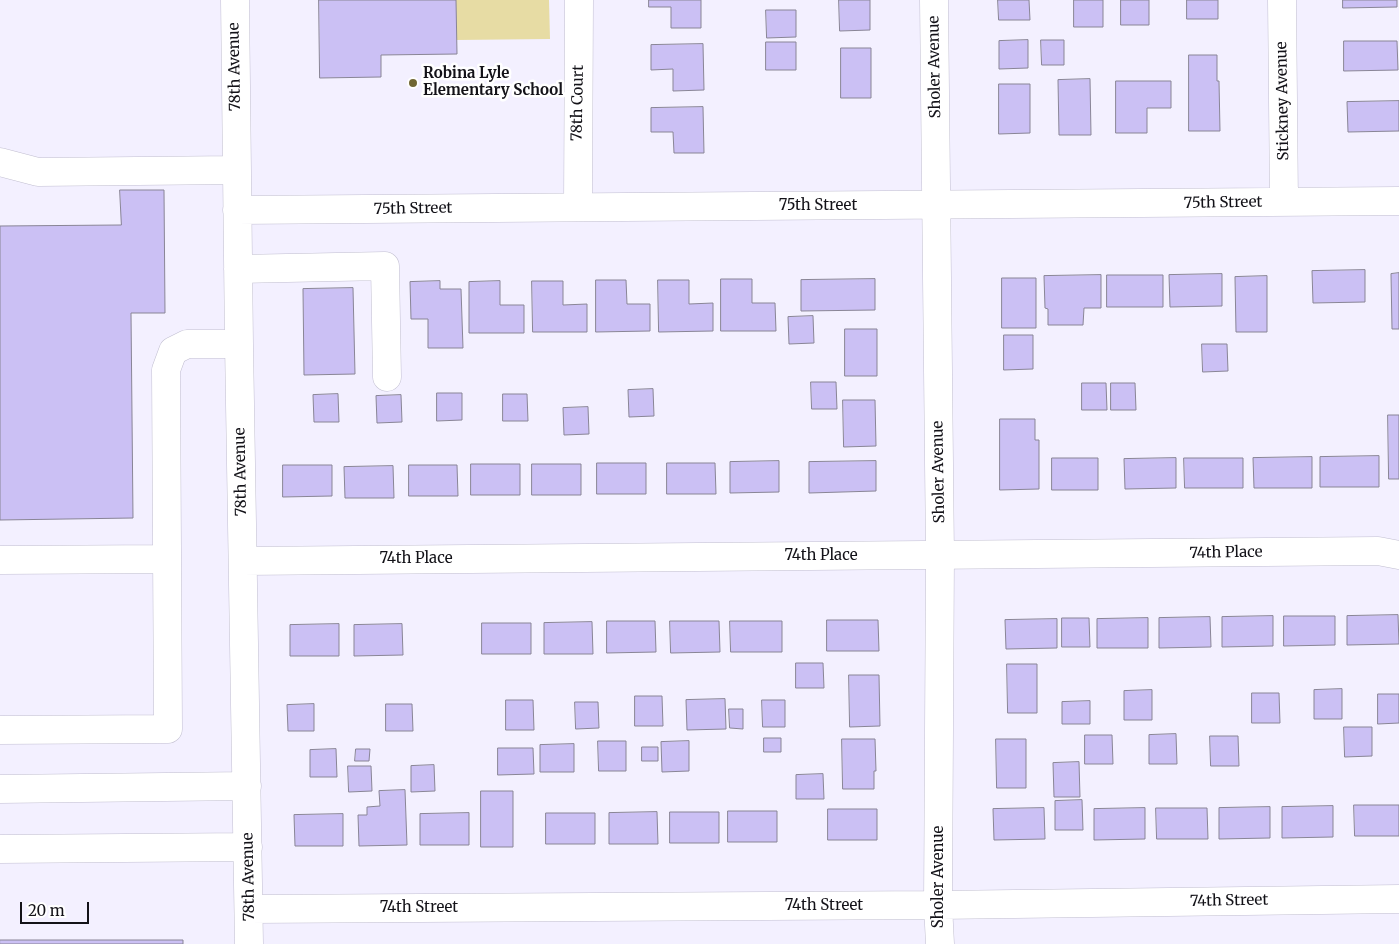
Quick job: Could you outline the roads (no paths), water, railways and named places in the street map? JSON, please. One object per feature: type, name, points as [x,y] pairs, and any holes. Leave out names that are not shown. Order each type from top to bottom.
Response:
[{"type":"street","name":"78th Avenue","points":[[234,0],[242,561],[248,786],[249,944]]},
{"type":"street","name":"78th Court","points":[[578,207],[579,0]]},
{"type":"street","name":"Sholer Avenue","points":[[934,0],[940,555],[938,905],[940,944]]},
{"type":"street","name":"Stickney Avenue","points":[[1282,0],[1284,202]]},
{"type":"street","points":[[0,162],[38,172],[236,170]]},
{"type":"street","name":"75th Street","points":[[237,210],[1399,202]]},
{"type":"street","points":[[238,269],[385,266],[387,377]]},
{"type":"street","points":[[0,730],[168,729],[166,370],[173,351],[187,344],[239,344]]},
{"type":"street","name":"74th Place","points":[[242,561],[1378,552],[1399,556]]},
{"type":"street","points":[[0,560],[168,559]]},
{"type":"street","points":[[0,789],[248,786]]},
{"type":"street","points":[[0,849],[248,847]]},
{"type":"street","name":"74th Street","points":[[249,909],[938,905],[1399,899]]},
{"type":"place","name":"Robina Lyle Elementary School","points":[[413,83]]}]
